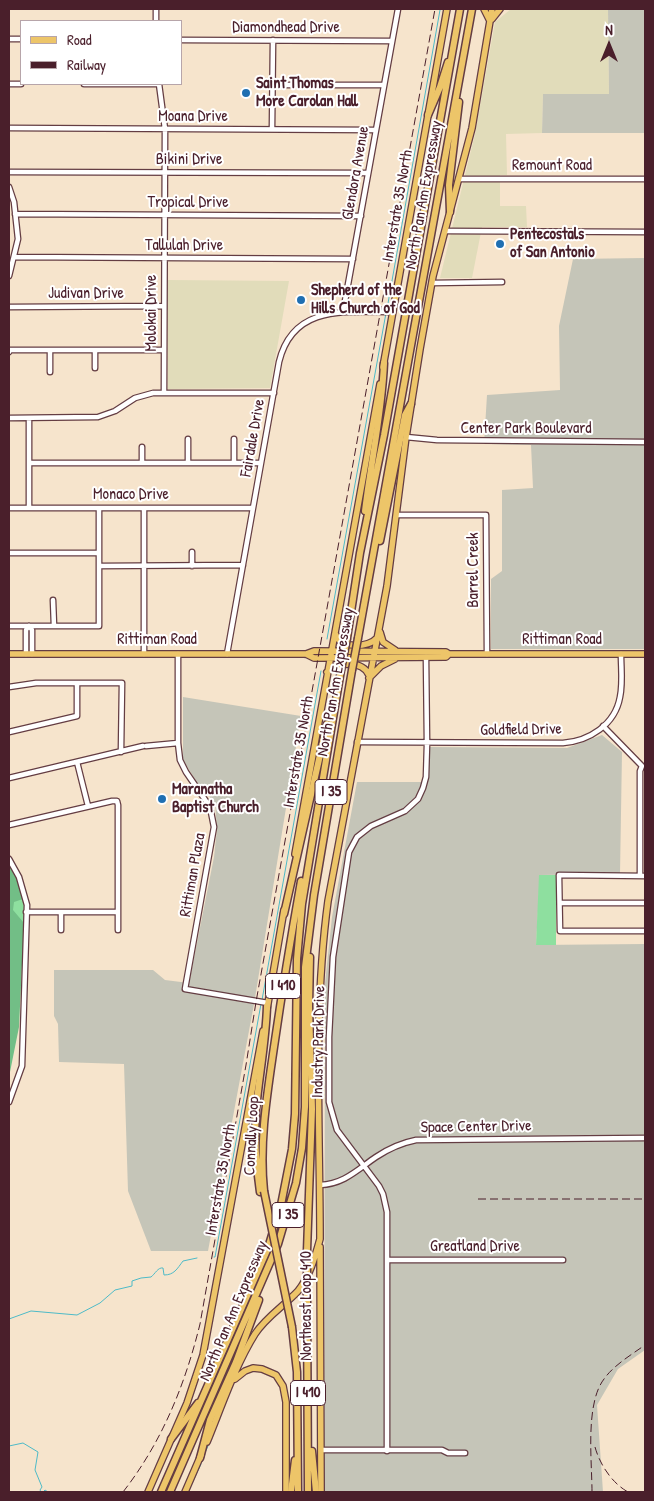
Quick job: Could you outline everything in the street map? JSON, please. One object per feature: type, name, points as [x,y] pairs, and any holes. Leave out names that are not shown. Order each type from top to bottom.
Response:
[{"type":"highway","name":"North Pan Am Expressway","points":[[161,1492],[268,1248],[280,1210],[288,1174],[294,1125],[299,939],[304,886],[360,554],[386,426],[460,9]]},
{"type":"highway","name":"North Pan Am Expressway","points":[[170,1492],[269,1266],[291,1206],[304,1128],[305,967],[311,916],[352,670],[472,12]]},
{"type":"highway","points":[[450,212],[449,186],[458,105],[467,56],[472,12]]},
{"type":"highway","points":[[428,115],[440,87],[454,41]]},
{"type":"highway","points":[[360,554],[369,478],[382,397],[384,363]]},
{"type":"highway","points":[[371,569],[378,550],[388,509],[405,415],[411,404]]},
{"type":"highway","points":[[284,914],[301,845],[333,692],[341,670]]},
{"type":"highway","name":"Connally Loop","points":[[298,1492],[297,1372],[292,1327],[262,1192],[262,1142],[267,1094],[289,945],[322,782]]},
{"type":"highway","name":"I 410","points":[[308,1492],[307,1251],[312,1109],[309,1006],[311,916]]},
{"type":"highway","points":[[262,1192],[256,1152],[256,1122],[267,1029],[265,1004]]},
{"type":"highway","points":[[200,1458],[210,1420],[236,1362],[282,1241],[291,1206]]},
{"type":"highway","points":[[171,1439],[204,1396]]},
{"type":"highway","points":[[308,1398],[316,1492]]},
{"type":"highway","points":[[291,1492],[298,1429]]},
{"type":"main road","points":[[445,9],[446,16]]},
{"type":"main road","points":[[446,16],[451,9]]},
{"type":"main road","points":[[484,9],[490,21]]},
{"type":"main road","points":[[185,1492],[232,1382],[256,1334],[268,1318],[297,1292],[302,1285],[313,1263],[320,1239],[320,995],[324,928],[356,742],[379,630],[397,515],[411,404],[432,283],[472,128],[492,9]]},
{"type":"main road","points":[[490,21],[500,9]]},
{"type":"main road","name":"Interstate 35 North","points":[[148,1492],[187,1403],[203,1355],[265,1004],[284,914],[384,363],[388,312],[446,16]]},
{"type":"main road","points":[[379,630],[383,642],[401,655]]},
{"type":"main road","points":[[335,633],[337,639],[343,644],[368,644],[377,638]]},
{"type":"main road","points":[[314,651],[330,644],[335,633]]},
{"type":"main road","name":"Rittiman Road","points":[[306,654],[314,651],[331,655],[401,655],[446,652],[449,654],[645,654]]},
{"type":"main road","name":"Rittiman Road","points":[[9,654],[306,654],[319,658],[331,655]]},
{"type":"main road","name":"Rittiman Road","points":[[401,655],[446,657],[449,654]]},
{"type":"main road","points":[[368,678],[380,666],[401,655]]},
{"type":"main road","points":[[319,658],[327,672],[338,665],[358,665],[366,669],[368,678]]},
{"type":"main road","name":"Northeast Loop 410","points":[[320,1239],[321,1492]]},
{"type":"main road","points":[[232,1382],[245,1371],[253,1368],[262,1368],[276,1375],[283,1386],[286,1402],[286,1492]]},
{"type":"street","name":"Glendora Avenue","points":[[343,312],[398,9]]},
{"type":"street","name":"Diamondhead Drive","points":[[182,40],[392,41]]},
{"type":"street","points":[[272,130],[273,40]]},
{"type":"street","name":"Molokai Drive","points":[[159,85],[165,129],[164,393]]},
{"type":"street","points":[[273,85],[384,85]]},
{"type":"street","name":"Moana Drive","points":[[9,128],[376,130]]},
{"type":"street","name":"Bikini Drive","points":[[9,172],[368,173]]},
{"type":"street","name":"Remount Road","points":[[459,179],[645,179]]},
{"type":"street","points":[[9,187],[14,202],[18,239],[9,276]]},
{"type":"street","name":"Tropical Drive","points":[[15,214],[361,216]]},
{"type":"street","points":[[445,231],[645,232]]},
{"type":"street","name":"Tallulah Drive","points":[[14,257],[353,260]]},
{"type":"street","points":[[432,283],[502,282]]},
{"type":"street","name":"Judivan Drive","points":[[9,307],[164,306]]},
{"type":"street","name":"Fairdale Drive","points":[[228,654],[281,355],[286,343],[302,324],[325,314],[388,312]]},
{"type":"street","points":[[50,350],[50,372]]},
{"type":"street","points":[[95,350],[95,368]]},
{"type":"street","points":[[9,351],[164,350]]},
{"type":"street","points":[[9,418],[98,417],[110,414],[141,396],[164,393],[274,393]]},
{"type":"street","points":[[29,418],[29,508]]},
{"type":"street","name":"Center Park Boulevard","points":[[406,437],[437,440],[645,442]]},
{"type":"street","points":[[188,439],[188,463]]},
{"type":"street","points":[[234,439],[234,463]]},
{"type":"street","points":[[142,446],[142,463]]},
{"type":"street","points":[[29,463],[261,464]]},
{"type":"street","name":"Monaco Drive","points":[[9,508],[253,508]]},
{"type":"street","points":[[9,626],[100,626],[99,508]]},
{"type":"street","points":[[144,508],[144,654]]},
{"type":"street","name":"Barrel Creek","points":[[397,515],[486,516],[487,654]]},
{"type":"street","points":[[192,552],[192,566]]},
{"type":"street","points":[[9,553],[99,553]]},
{"type":"street","points":[[99,566],[243,565]]},
{"type":"street","points":[[53,600],[54,626]]},
{"type":"street","points":[[29,626],[26,630],[29,654]]},
{"type":"street","name":"Rittiman Plaza","points":[[178,654],[178,743],[182,765],[190,780],[206,800],[212,814],[214,827],[185,989],[265,1004]]},
{"type":"street","name":"Goldfield Drive","points":[[356,742],[427,744],[570,742],[590,736],[604,726],[619,703],[622,654]]},
{"type":"street","name":"Industry Park Drive","points":[[387,1451],[386,1205],[383,1194],[337,1130],[329,1102],[329,1037],[333,957],[349,852],[357,837],[371,826],[405,811],[418,799],[426,777],[426,657]]},
{"type":"street","points":[[9,687],[36,683],[122,683],[121,752]]},
{"type":"street","points":[[9,732],[77,716],[77,683]]},
{"type":"street","points":[[604,726],[644,765],[640,771],[642,790],[642,876],[559,875],[560,931],[645,931]]},
{"type":"street","points":[[9,778],[145,746],[178,743]]},
{"type":"street","points":[[77,762],[88,806]]},
{"type":"street","points":[[9,825],[117,801],[118,930]]},
{"type":"street","points":[[9,859],[22,884],[26,898],[22,1066],[9,1102]]},
{"type":"street","points":[[560,902],[645,903]]},
{"type":"street","points":[[26,912],[118,912]]},
{"type":"street","points":[[61,912],[61,930]]},
{"type":"street","name":"Space Center Drive","points":[[320,1184],[341,1181],[365,1167],[388,1149],[416,1140],[645,1138]]},
{"type":"street","name":"Greatland Drive","points":[[387,1260],[563,1260]]},
{"type":"street","points":[[321,1450],[442,1450],[448,1453],[465,1453]]},
{"type":"shaded area","points":[[511,9],[608,9],[609,94],[543,94],[542,133],[506,134],[507,175],[500,175],[500,206],[526,206],[527,227],[482,227],[472,278],[440,278],[475,134],[495,22]]},
{"type":"shaded area","points":[[608,9],[645,9],[645,133],[542,133],[543,94],[609,94]]},
{"type":"shaded area","points":[[645,258],[645,649],[491,649],[491,579],[502,571],[502,490],[533,488],[531,445],[484,444],[487,395],[560,390],[559,326],[573,259]]},
{"type":"shaded area","points":[[168,280],[289,281],[270,388],[168,389]]},
{"type":"shaded area","points":[[183,697],[301,716],[254,1004],[208,1251],[151,1251],[128,1191],[124,1064],[59,1062],[58,1024],[54,1016],[54,970],[153,970],[165,980],[189,983],[214,857],[217,829],[215,803],[196,781],[183,760]]},
{"type":"shaded area","points":[[602,735],[622,752],[620,874],[540,875],[536,945],[645,944],[645,1350],[618,1369],[597,1405],[603,1492],[324,1492],[325,983],[332,917],[357,782],[428,782],[430,747],[567,748]]},
{"type":"green space","points":[[9,860],[17,873],[26,912],[23,953],[9,952]]},
{"type":"green space","points":[[9,863],[18,882],[23,899],[14,902],[13,910],[24,923],[19,1027],[9,1077]]},
{"type":"green space","points":[[539,875],[556,875],[556,945],[536,945]]},
{"type":"waterway","points":[[387,309],[440,10]]},
{"type":"waterway","points":[[327,639],[386,313]]},
{"type":"waterway","points":[[262,1000],[321,671]]},
{"type":"waterway","points":[[214,1257],[261,1004]]},
{"type":"waterway","points":[[9,1319],[31,1311],[77,1315],[100,1303],[115,1290],[132,1286],[132,1281],[151,1277],[161,1268],[163,1268],[164,1275],[170,1274],[183,1261],[197,1258]]},
{"type":"waterway","points":[[9,1446],[23,1443],[38,1452],[35,1470],[42,1487],[41,1492]]},
{"type":"waterway","points":[[203,1457],[208,1446]]},
{"type":"waterway","points":[[188,1492],[201,1464]]},
{"type":"waterway","points":[[43,1492],[45,1490],[48,1492]]},
{"type":"railway","points":[[123,1492],[161,1433],[187,1369],[200,1324],[256,1002],[435,9]]},
{"type":"railway","points":[[478,1199],[645,1199]]},
{"type":"railway","points":[[592,1492],[591,1433],[594,1403],[598,1390],[604,1379],[613,1369],[645,1345]]},
{"type":"railway","points":[[595,1447],[607,1473],[628,1492]]},
{"type":"place","name":"Saint Thomas More Carolan Hall","points":[[246,93]]},
{"type":"place","name":"Pentecostals of San Antonio","points":[[500,244]]},
{"type":"place","name":"Shepherd of the Hills Church of God","points":[[301,300]]},
{"type":"place","name":"Maranatha Baptist Church","points":[[162,799]]}]
